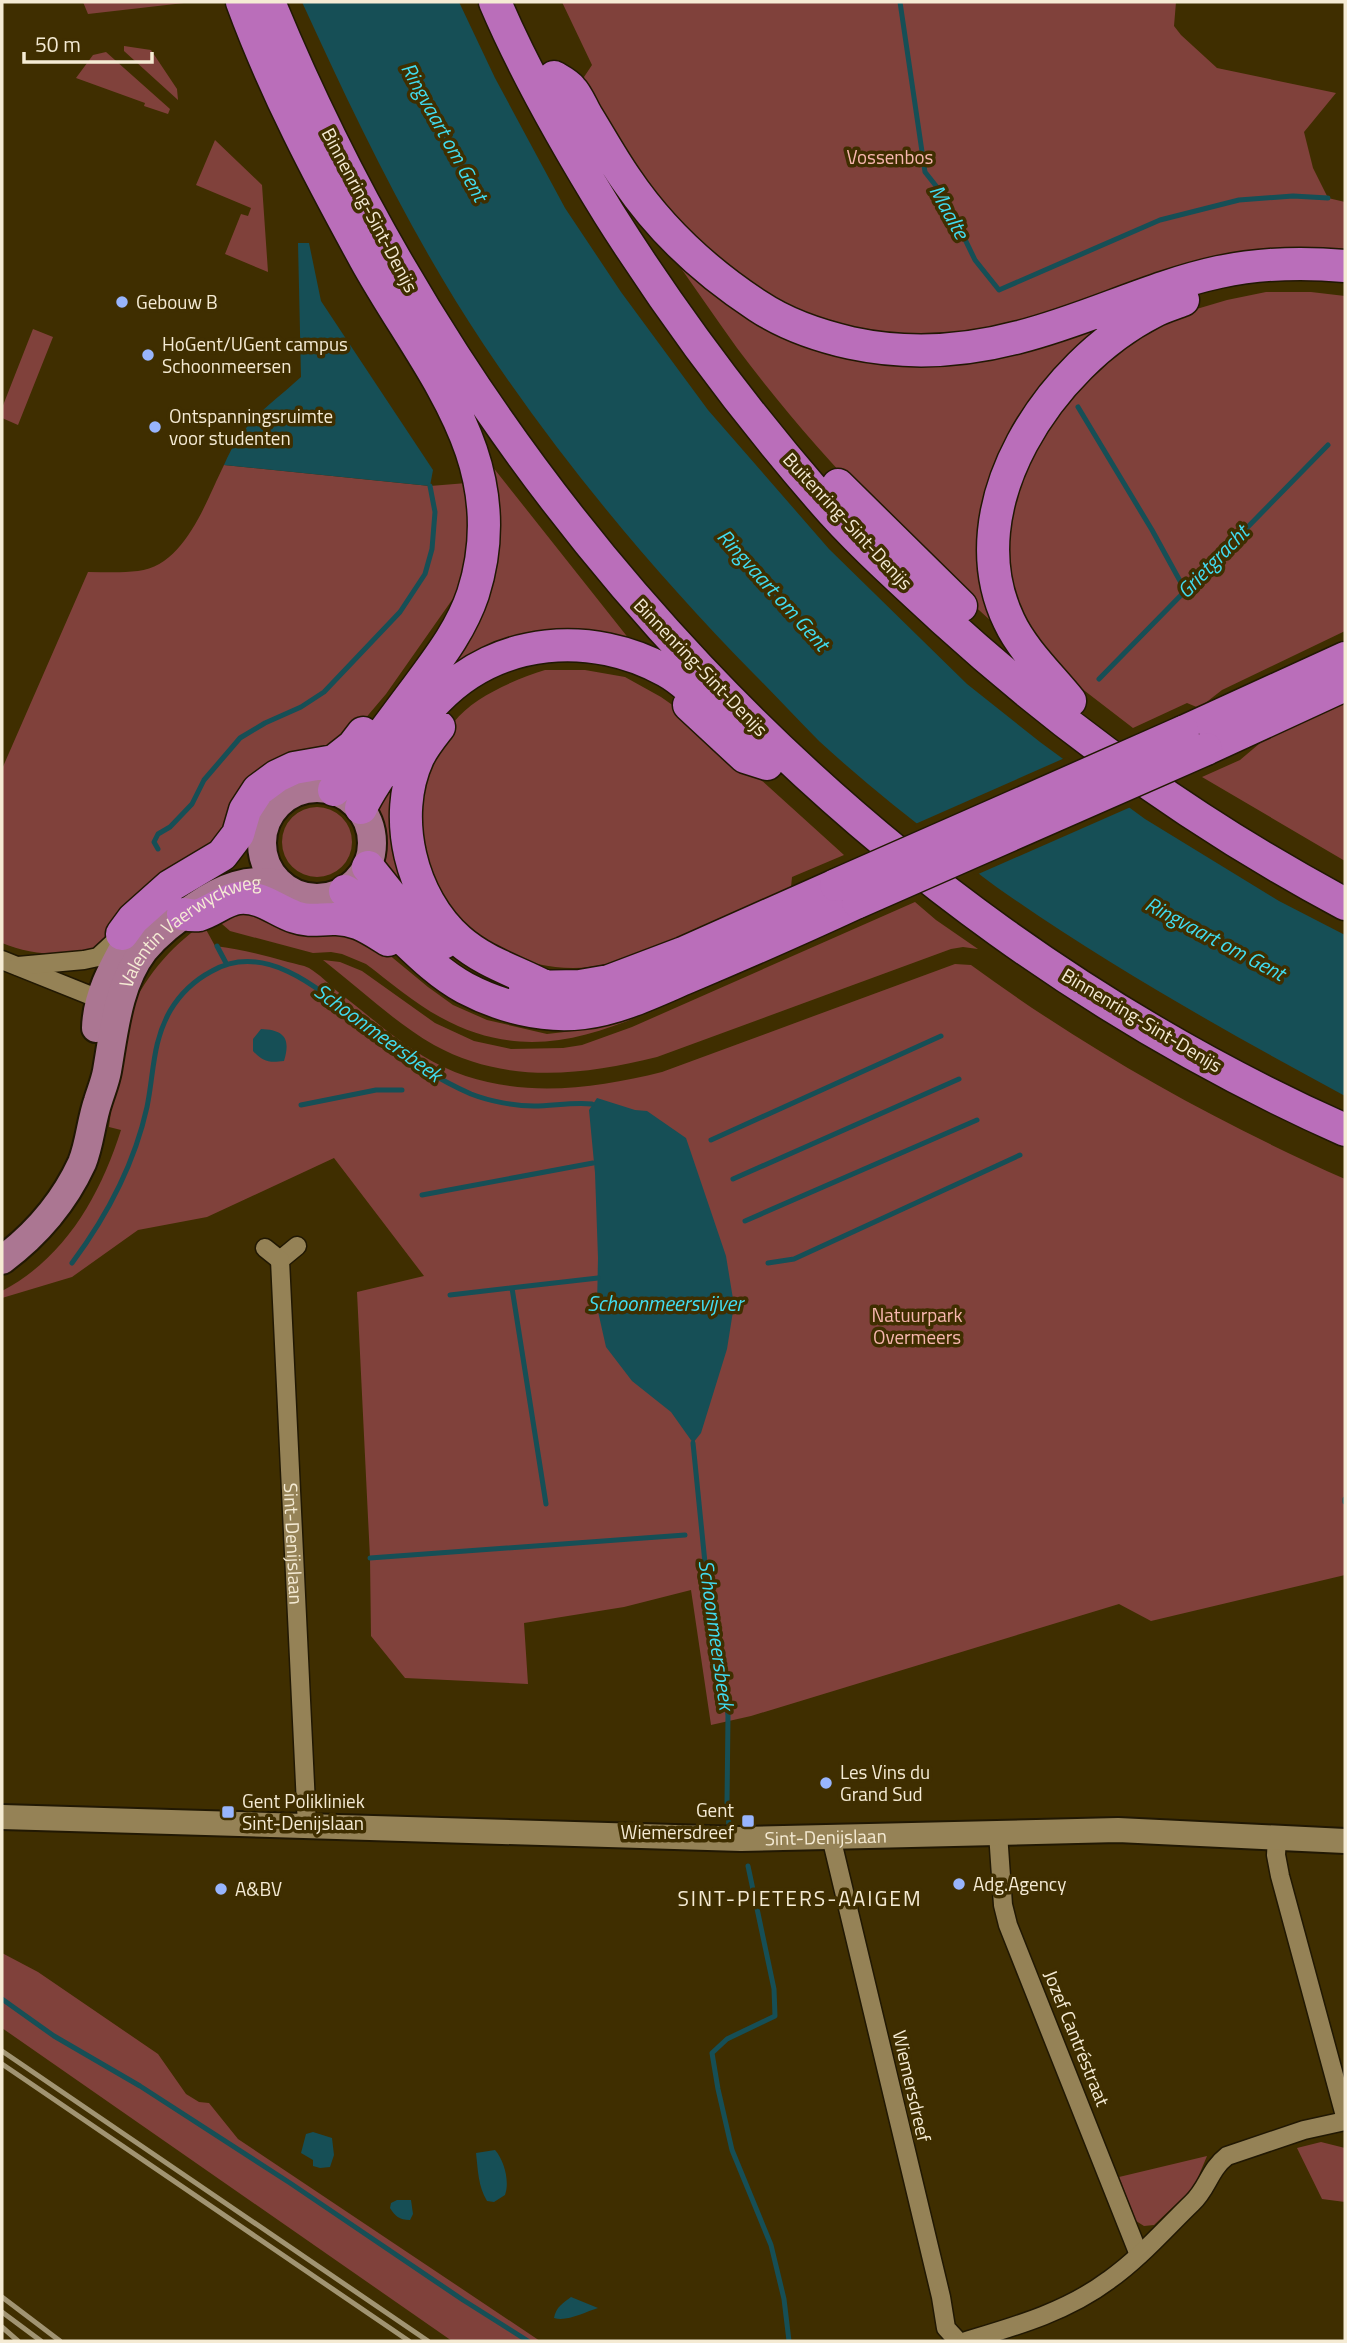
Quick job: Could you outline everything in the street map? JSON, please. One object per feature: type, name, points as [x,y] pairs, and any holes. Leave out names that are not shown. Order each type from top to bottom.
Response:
[{"type":"highway","points":[[242,2],[303,145],[371,270],[446,392],[472,448],[484,507],[482,562],[473,595],[450,643],[353,774],[334,790]]},
{"type":"highway","name":"Binnenring-Sint-Denijs","points":[[269,2],[321,120],[375,225],[414,293],[501,426],[554,499],[637,601],[719,690],[834,800],[1028,951],[1100,998],[1206,1060],[1345,1130]]},
{"type":"highway","name":"Buitenring-Sint-Denijs","points":[[495,2],[534,82],[635,256],[717,373],[822,500],[888,569],[1067,725],[1183,809],[1283,871],[1345,904]]},
{"type":"highway","points":[[517,2],[554,76],[628,208],[736,363],[844,491],[962,608],[1070,701],[1248,825],[1345,881]]},
{"type":"highway","points":[[554,76],[571,89],[626,179],[656,219],[687,252],[723,282],[762,309],[837,340],[876,348],[921,351],[972,347],[1019,337],[1218,272],[1267,264],[1306,262],[1345,266]]},
{"type":"highway","points":[[1070,701],[1023,646],[1009,621],[993,566],[994,528],[1003,487],[1016,453],[1036,420],[1062,386],[1081,367],[1115,337],[1152,312],[1227,287],[1269,280],[1308,278],[1345,283]]},
{"type":"highway","points":[[361,808],[372,784],[438,698],[482,666],[511,652],[543,646],[574,644],[607,648],[667,672],[692,690],[767,764],[845,835],[937,907],[1050,985],[1100,998]]},
{"type":"highway","points":[[1194,740],[1345,658]]},
{"type":"highway","points":[[544,986],[489,961],[458,939],[426,898],[412,865],[407,838],[407,809],[411,784],[418,758],[446,718],[487,684],[513,670],[578,659],[609,663],[636,671],[663,685],[684,700],[745,757],[767,764]]},
{"type":"highway","points":[[345,891],[362,901],[425,958],[464,987],[494,1001],[549,1014],[583,1013],[647,995],[847,894],[1194,740],[1344,687]]},
{"type":"highway","points":[[128,932],[148,905],[170,886],[222,855],[238,834],[245,810],[258,790],[294,768],[334,761],[353,746],[389,702],[406,702]]},
{"type":"highway","points":[[368,867],[396,902],[474,968],[525,987],[580,986],[608,981],[847,894]]},
{"type":"highway","points":[[183,914],[198,915],[237,898],[257,898],[295,917],[315,921],[347,919],[362,923],[388,940],[405,956],[425,958]]},
{"type":"main road","points":[[317,787],[334,790],[349,797],[361,808],[369,821],[373,836],[368,867],[358,881],[345,891],[329,897],[311,898],[294,894],[279,884],[264,859],[261,844],[264,826],[272,810],[284,798],[300,790],[317,787]]},
{"type":"main road","name":"Valentin Vaerwyckweg","points":[[2,1259],[36,1232],[53,1211],[70,1186],[88,1143],[104,1086],[110,1003],[107,978],[128,932],[178,892],[195,881],[257,853],[261,844]]},
{"type":"main road","name":"Valentin Vaerwyckweg","points":[[110,1003],[142,952],[157,935],[183,914],[206,899],[247,881],[262,880],[279,884]]},
{"type":"street","name":"Valentin Vaerwyckweg","points":[[10,963],[98,957],[128,932]]},
{"type":"street","name":"Valentin Vaerwyckweg","points":[[10,963],[110,1003]]},
{"type":"street","points":[[265,1248],[280,1260],[297,1246]]},
{"type":"street","name":"Sint-Denijslaan","points":[[280,1260],[307,1826]]},
{"type":"street","name":"Sint-Denijslaan","points":[[2,1817],[741,1839],[1144,1830],[1345,1841]]},
{"type":"street","name":"Jozef Cantréstraat","points":[[998,1833],[1003,1905],[1008,1925],[1139,2255]]},
{"type":"street","name":"Wiemersdreef","points":[[831,1837],[938,2283],[946,2328],[958,2341]]},
{"type":"street","points":[[966,2341],[1049,2314],[1110,2280],[1199,2197],[1216,2164],[1227,2156],[1345,2119],[1280,1877],[1276,1855],[1277,1837]]},
{"type":"green space","points":[[83,2],[183,2],[184,3],[88,14]]},
{"type":"green space","name":"Vossenbos","points":[[562,2],[1176,2],[1174,26],[1217,68],[1336,93],[1304,132],[1313,168],[1328,198],[1345,202],[1345,256],[970,337],[878,338],[767,300],[664,213],[580,83],[592,65]]},
{"type":"green space","points":[[124,46],[151,50],[177,89],[178,100],[124,51]]},
{"type":"green space","points":[[106,52],[170,109],[168,114],[76,78],[93,55]]},
{"type":"green space","points":[[215,140],[262,185],[268,272],[225,254],[241,214],[248,216],[251,208],[196,185]]},
{"type":"green space","points":[[654,230],[701,274],[895,358],[1152,302],[993,485],[1011,639],[902,536],[833,464],[737,348]]},
{"type":"green space","points":[[1266,292],[1311,292],[1345,296],[1345,631],[1222,690],[1199,708],[1187,703],[1133,728],[1055,668],[1032,640],[1003,561],[1026,455],[1103,358],[1173,316]]},
{"type":"green space","points":[[33,329],[53,337],[18,425],[2,418],[2,408]]},
{"type":"green space","points":[[224,465],[430,486],[467,483],[470,533],[459,590],[386,694],[347,740],[312,757],[233,831],[94,950],[48,954],[2,943],[2,769],[88,572],[138,571],[169,557],[192,530]]},
{"type":"green space","points":[[492,466],[637,649],[606,639],[432,687],[476,618],[494,579],[500,531]]},
{"type":"green space","points":[[511,664],[458,697],[412,756],[420,901],[376,866],[380,836],[369,808],[444,704]]},
{"type":"green space","points":[[545,670],[585,670],[625,677],[661,697],[698,723],[844,855],[792,877],[791,887],[713,925],[655,950],[598,966],[573,968],[527,961],[488,944],[458,917],[436,883],[424,845],[422,804],[432,762],[454,722],[462,713],[496,690]]},
{"type":"green space","points":[[1345,703],[1345,861],[1202,777],[1240,760],[1272,733]]},
{"type":"green space","points":[[317,807],[342,817],[352,842],[342,867],[317,877],[292,867],[282,842],[292,817]]},
{"type":"green space","points":[[915,902],[978,949],[951,949],[657,1057],[572,1072],[516,1071],[488,1066],[434,1045],[405,1026],[323,960],[340,962],[362,971],[435,1023],[474,1041],[511,1049],[563,1048],[582,1045],[632,1027]]},
{"type":"green space","points":[[239,908],[331,929],[382,949],[453,1005],[487,1020],[547,1034],[582,1030],[614,1021],[717,981],[615,1026],[581,1036],[547,1041],[513,1041],[477,1033],[440,1017],[411,999],[366,964],[342,954],[313,953],[230,931],[217,916]]},
{"type":"green space","name":"Natuurpark Overmeers","points":[[203,924],[215,946],[252,952],[309,968],[401,1041],[451,1070],[480,1080],[540,1088],[571,1088],[662,1072],[955,964],[971,965],[1060,1026],[1152,1082],[1248,1133],[1345,1179],[1345,1575],[1151,1621],[1119,1604],[751,1716],[711,1725],[691,1590],[624,1607],[524,1623],[528,1684],[405,1678],[371,1636],[370,1558],[357,1292],[424,1276],[334,1158],[207,1217],[138,1230],[72,1277],[2,1298],[2,1291],[44,1261],[62,1243],[91,1201],[121,1130],[109,1127],[118,1059],[127,1020],[140,992],[158,966]]},
{"type":"green space","points":[[2,1953],[38,1972],[158,2054],[186,2094],[199,2102],[209,2103],[238,2139],[540,2341],[452,2341],[2,2028]]},
{"type":"green space","points":[[1321,2142],[1345,2148],[1345,2202],[1322,2199],[1297,2148]]},
{"type":"green space","points":[[1207,2156],[1194,2187],[1154,2225],[1144,2226],[1136,2221],[1119,2177]]},
{"type":"water","name":"Ringvaart om Gent","points":[[302,2],[459,2],[495,78],[565,208],[621,292],[708,410],[829,549],[967,684],[1040,742],[1145,819],[1279,901],[1345,935],[1345,1096],[1130,974],[997,888],[834,755],[717,635],[611,516],[545,432],[484,345],[433,262],[386,177]]},
{"type":"water","points":[[298,243],[309,243],[321,301],[433,470],[430,486],[224,465],[248,426],[301,377]]},
{"type":"water","points":[[261,1029],[275,1031],[284,1037],[287,1046],[284,1061],[267,1061],[253,1051],[253,1039]]},
{"type":"water","name":"Schoonmeersvijver","points":[[597,1098],[647,1111],[686,1138],[726,1256],[734,1305],[727,1349],[701,1433],[693,1443],[671,1412],[632,1381],[606,1347],[597,1307],[595,1173],[589,1110]]},
{"type":"water","points":[[313,2132],[332,2138],[334,2155],[330,2167],[313,2166],[313,2160],[301,2153],[306,2134]]},
{"type":"water","points":[[495,2150],[503,2165],[507,2183],[505,2195],[494,2202],[487,2201],[482,2190],[476,2153]]},
{"type":"water","points":[[411,2200],[413,2214],[410,2220],[398,2217],[390,2208],[391,2203]]},
{"type":"water","points":[[571,2297],[598,2308],[570,2318],[554,2318],[558,2308]]},
{"type":"pier","points":[[1067,757],[1133,806],[976,875],[913,825]]},
{"type":"waterway","points":[[900,2],[925,172],[944,196],[975,260],[999,290],[1160,220],[1239,200],[1293,196],[1328,198]]},
{"type":"waterway","name":"Maalte","points":[[1078,407],[1185,590]]},
{"type":"waterway","name":"Grietgracht","points":[[1099,679],[1328,445]]},
{"type":"waterway","name":"Schoonmeersbeek","points":[[158,849],[154,842],[158,834],[170,827],[192,804],[204,780],[240,738],[301,707],[324,692],[400,612],[425,574],[432,549],[435,512],[430,486]]},
{"type":"waterway","name":"Schoonmeersbeek","points":[[217,946],[226,963]]},
{"type":"waterway","name":"Schoonmeersbeek","points":[[72,1263],[108,1209],[135,1150],[147,1107],[157,1046],[170,1011],[183,993],[200,979],[212,971],[235,963],[257,962],[300,978],[411,1061],[471,1094],[518,1105],[592,1104]]},
{"type":"waterway","points":[[711,1140],[941,1036]]},
{"type":"waterway","points":[[733,1179],[959,1079]]},
{"type":"waterway","points":[[301,1105],[376,1090],[402,1090]]},
{"type":"waterway","points":[[745,1221],[977,1120]]},
{"type":"waterway","points":[[768,1263],[794,1259],[1020,1155]]},
{"type":"waterway","points":[[422,1195],[593,1163]]},
{"type":"waterway","points":[[450,1295],[598,1278]]},
{"type":"waterway","points":[[512,1288],[546,1504]]},
{"type":"waterway","name":"Schoonmeersbeek","points":[[693,1443],[709,1603],[722,1657],[728,1716],[729,1826]]},
{"type":"waterway","points":[[370,1558],[685,1535]]},
{"type":"waterway","name":"Schoonmeersbeek","points":[[748,1866],[774,1989],[775,2016],[727,2039],[712,2053],[732,2150],[771,2245],[784,2299],[789,2341]]},
{"type":"waterway","points":[[2,1999],[54,2036],[140,2086],[290,2183],[528,2341]]},
{"type":"railway","points":[[2,2051],[428,2341]]},
{"type":"railway","points":[[2,2064],[409,2341]]},
{"type":"railway","points":[[2,2297],[60,2341]]},
{"type":"railway","points":[[2,2312],[41,2341]]},
{"type":"railway","points":[[2,2327],[18,2341]]},
{"type":"place","name":"Gebouw B","points":[[122,302]]},
{"type":"place","name":"HoGent/UGent campus Schoonmeersen","points":[[148,355]]},
{"type":"place","name":"Ontspanningsruimte voor studenten","points":[[155,427]]},
{"type":"place","name":"Les Vins du Grand Sud","points":[[826,1783]]},
{"type":"place","name":"Gent Polikliniek Sint-Denijslaan","points":[[228,1812]]},
{"type":"place","name":"Gent Wiemersdreef","points":[[748,1821]]},
{"type":"place","name":"Adg.Agency","points":[[959,1884]]},
{"type":"place","name":"A&BV","points":[[221,1889]]},
{"type":"district","name":"SINT-PIETERS-AAIGEM","points":[[800,1899]]}]
